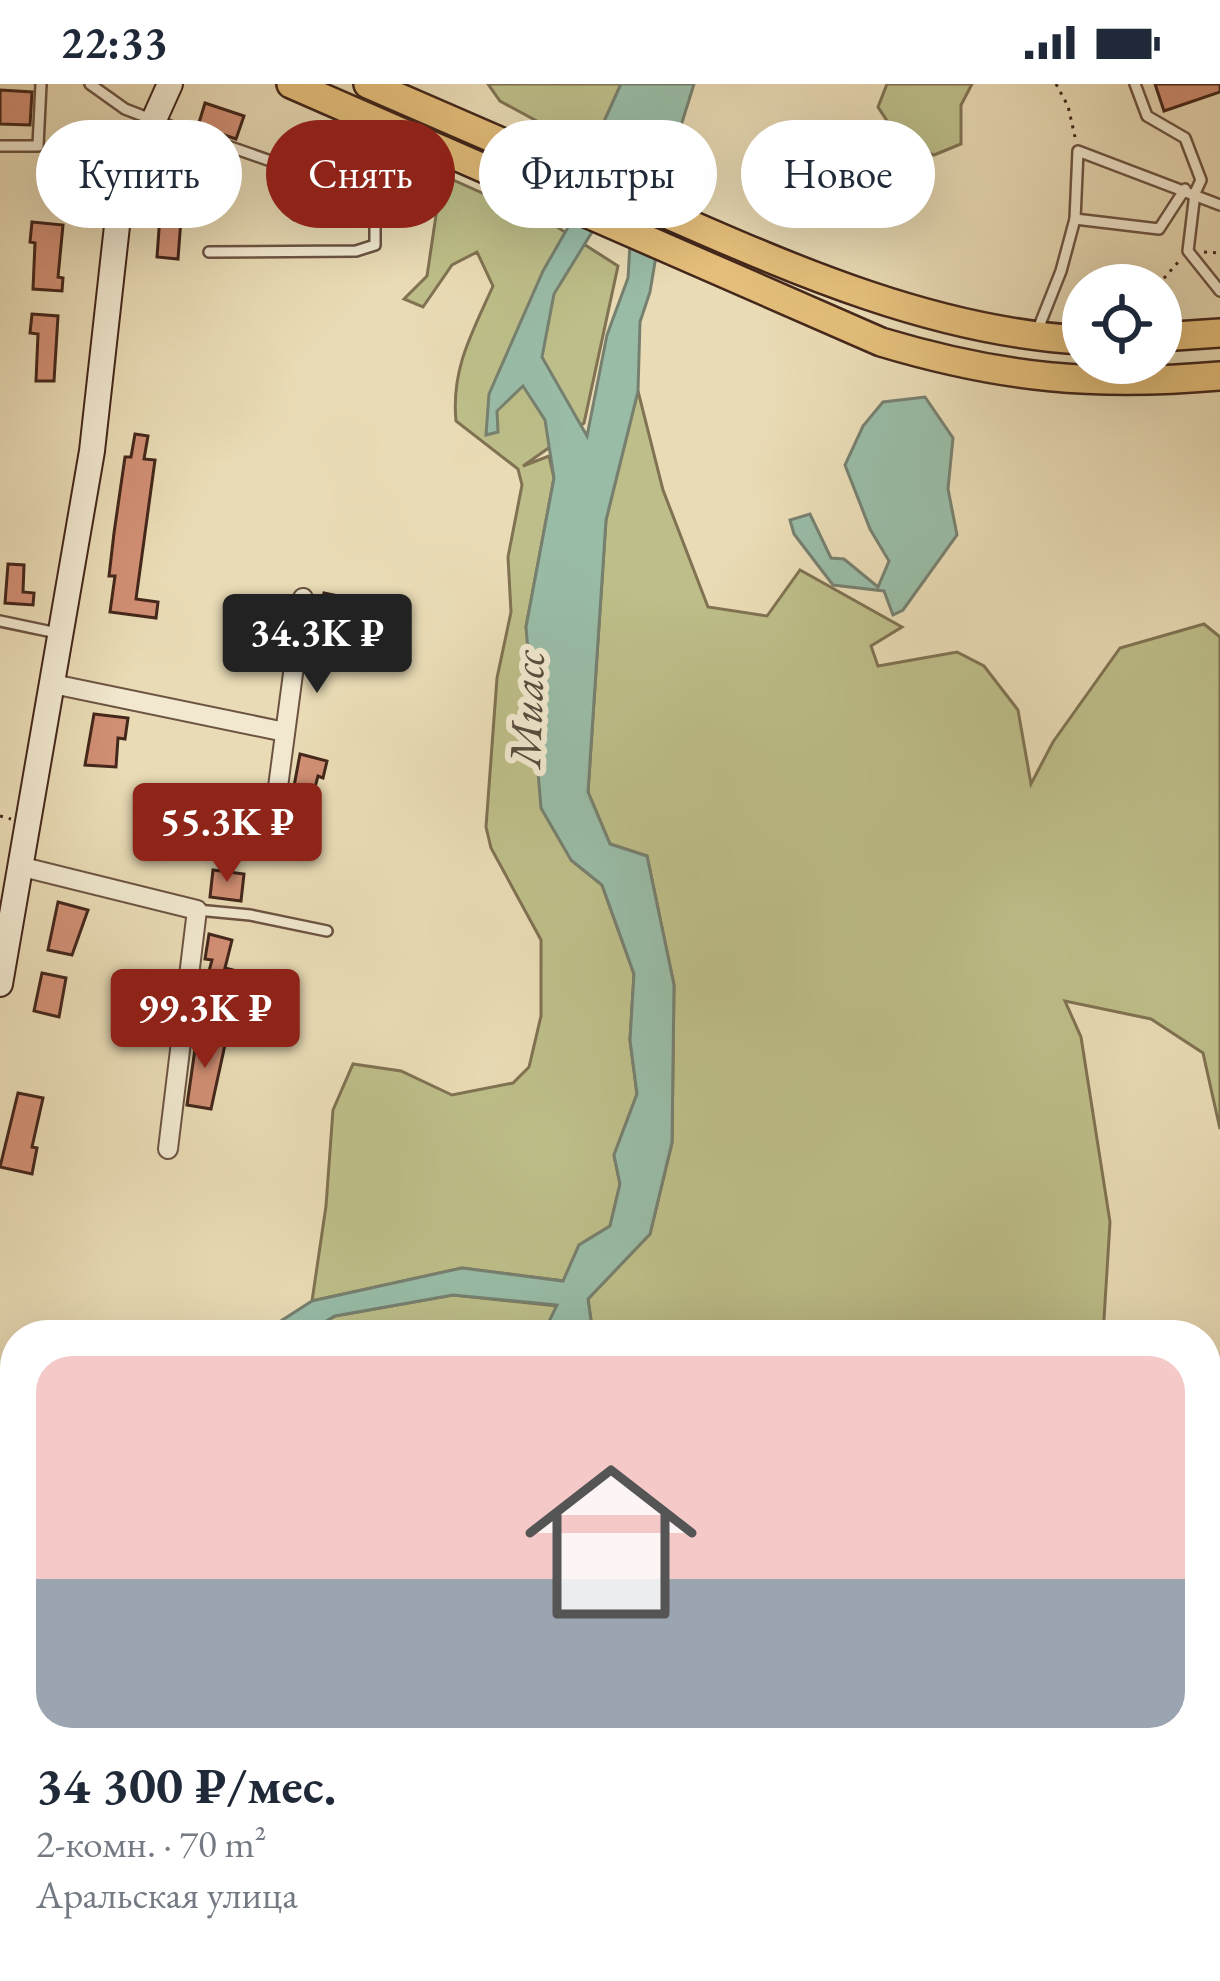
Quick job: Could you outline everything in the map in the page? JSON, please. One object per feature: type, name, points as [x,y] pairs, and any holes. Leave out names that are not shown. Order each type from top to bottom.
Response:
[{"type":"main road","points":[[291,84],[881,342],[1018,376],[1092,382],[1220,376]]},
{"type":"main road","points":[[368,84],[731,242],[955,324],[1062,339]]},
{"type":"main road","points":[[1182,336],[1220,333]]},
{"type":"street","points":[[156,120],[170,84]]},
{"type":"street","points":[[0,984],[92,452],[117,228]]},
{"type":"street","points":[[278,787],[303,598]]},
{"type":"street","points":[[53,684],[285,732]]},
{"type":"street","points":[[22,867],[197,910],[168,1148]]},
{"type":"lane","points":[[0,146],[38,146],[41,84]]},
{"type":"lane","points":[[90,84],[125,109],[153,120]]},
{"type":"lane","points":[[1076,220],[1159,229],[1201,179],[1185,138],[1147,116],[1136,84]]},
{"type":"lane","points":[[1034,338],[1076,220],[1078,151],[1220,205]]},
{"type":"lane","points":[[1190,191],[1188,251],[1220,291]]},
{"type":"lane","points":[[209,252],[356,251],[375,244],[374,228]]},
{"type":"lane","points":[[0,621],[62,634]]},
{"type":"lane","points":[[197,910],[327,931]]},
{"type":"path","points":[[1056,84],[1068,106],[1078,151]]},
{"type":"shaded area","points":[[488,84],[621,84],[605,120],[535,120],[500,101]]},
{"type":"shaded area","name":"Миасс","points":[[621,84],[694,84],[683,120],[605,120]]},
{"type":"shaded area","points":[[887,84],[972,84],[961,105],[961,144],[935,155],[935,120],[887,120],[878,107]]},
{"type":"shaded area","points":[[455,181],[479,192],[479,228],[559,228],[618,266],[584,423],[523,466],[549,456],[554,478],[526,627],[571,860],[602,885],[634,974],[630,1040],[637,1094],[614,1155],[620,1184],[610,1226],[579,1245],[564,1281],[462,1268],[312,1301],[333,1110],[353,1064],[401,1071],[452,1095],[513,1083],[529,1067],[541,1016],[541,940],[491,848],[486,827],[497,678],[511,612],[508,557],[522,485],[518,469],[456,421],[460,368],[493,286],[477,252],[452,265],[423,307],[404,299],[427,276],[434,228],[455,228]]},
{"type":"shaded area","name":"Миасс","points":[[568,228],[594,228],[554,294],[542,357],[587,436],[607,335],[628,278],[631,228],[661,228],[640,322],[638,391],[606,520],[588,792],[610,844],[647,856],[674,985],[672,1142],[650,1234],[588,1299],[591,1320],[550,1320],[557,1305],[453,1295],[328,1320],[282,1320],[312,1301],[462,1268],[563,1281],[579,1245],[610,1226],[620,1184],[614,1155],[637,1094],[630,1040],[634,974],[602,885],[571,860],[541,808],[526,627],[554,478],[545,420],[523,386],[497,411],[498,432],[486,435],[489,394],[543,271]]},
{"type":"shaded area","points":[[638,391],[663,490],[708,607],[767,616],[800,570],[902,627],[871,646],[878,666],[957,652],[984,666],[1018,710],[1031,784],[1053,742],[1120,648],[1204,624],[1220,637],[1220,1129],[1203,1053],[1151,1019],[1065,1001],[1081,1037],[1110,1222],[1104,1320],[591,1320],[588,1299],[650,1234],[672,1143],[674,985],[647,856],[610,844],[588,792],[606,520]]},
{"type":"shaded area","points":[[925,397],[953,438],[948,489],[957,535],[903,610],[893,615],[884,591],[833,585],[794,534],[790,520],[810,514],[831,558],[844,559],[878,587],[889,561],[870,529],[845,465],[863,426],[883,402]]},
{"type":"shaded area","points":[[453,1295],[558,1306],[550,1320],[328,1320]]},
{"type":"building","points":[[1155,84],[1220,84],[1220,92],[1164,111]]},
{"type":"building","points":[[0,90],[32,92],[30,125],[0,124]]},
{"type":"building","points":[[205,103],[244,116],[242,122],[200,120]]},
{"type":"building","points":[[32,222],[36,228],[63,228],[58,277],[63,278],[62,291],[33,289],[35,243],[30,242]]},
{"type":"building","points":[[159,228],[180,228],[178,259],[157,257]]},
{"type":"building","points":[[32,314],[58,316],[54,381],[36,381],[38,334],[30,333]]},
{"type":"building","points":[[135,434],[148,436],[144,459],[155,460],[136,599],[158,602],[156,618],[110,612],[114,533],[125,457],[131,457]]},
{"type":"building","points":[[8,564],[24,565],[23,592],[34,593],[33,605],[5,603]]},
{"type":"building","points":[[324,593],[357,600],[352,624],[342,622],[334,649],[311,643]]},
{"type":"building","points":[[94,714],[128,718],[125,739],[118,738],[116,767],[85,765]]},
{"type":"building","points":[[300,754],[327,761],[311,802],[292,797]]},
{"type":"building","points":[[213,870],[244,874],[241,901],[210,897]]},
{"type":"building","points":[[58,902],[88,910],[72,955],[48,950]]},
{"type":"building","points":[[209,934],[232,940],[225,968],[241,972],[235,994],[205,986],[212,960],[205,959]]},
{"type":"building","points":[[42,973],[66,978],[59,1017],[34,1011]]},
{"type":"building","points":[[197,1035],[226,1040],[211,1109],[187,1105]]},
{"type":"building","points":[[18,1093],[43,1098],[32,1147],[37,1148],[32,1174],[0,1167]]}]
